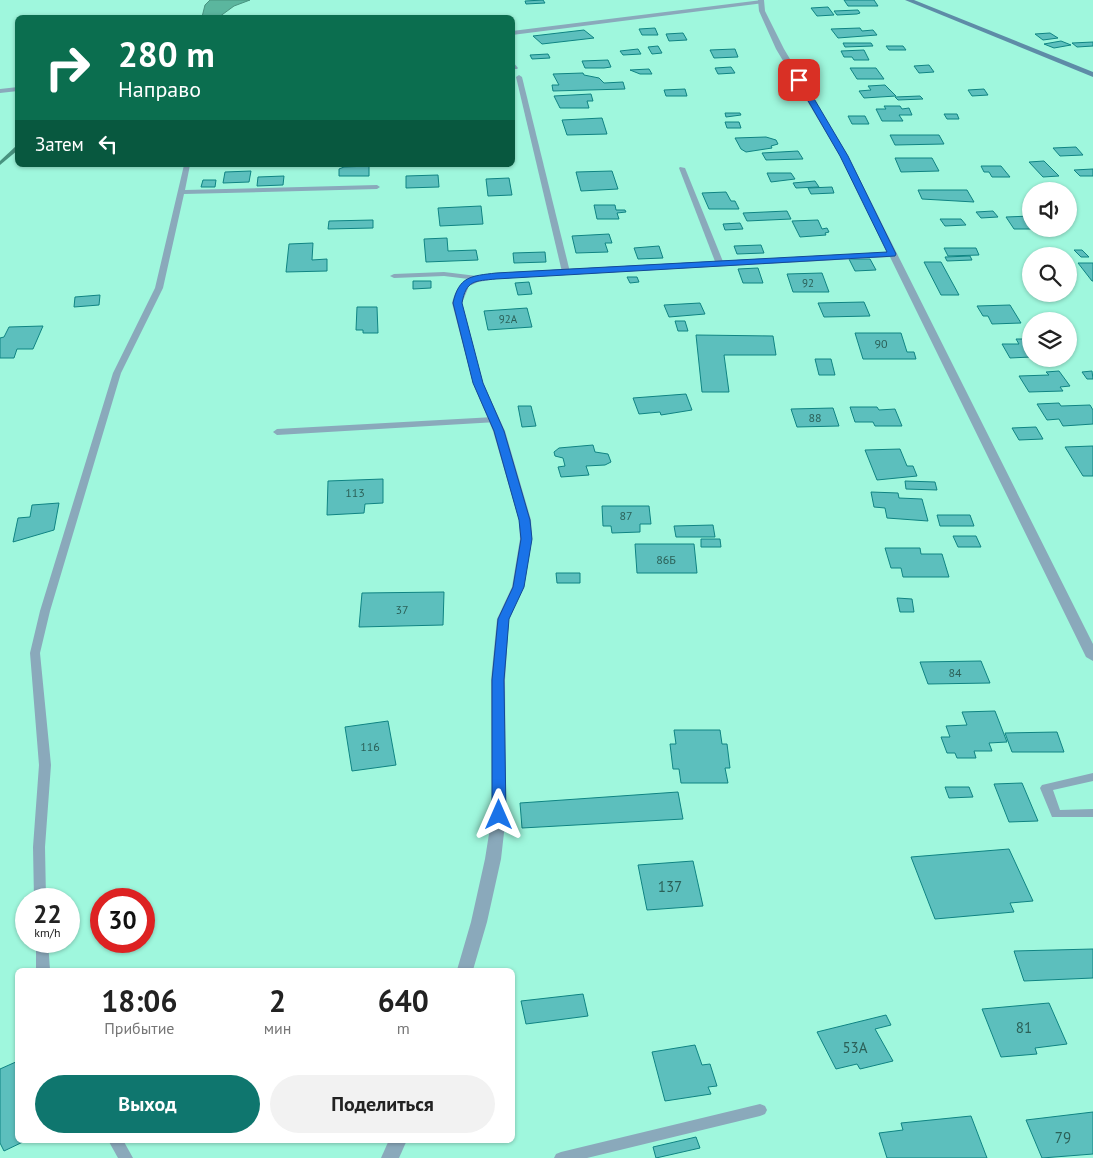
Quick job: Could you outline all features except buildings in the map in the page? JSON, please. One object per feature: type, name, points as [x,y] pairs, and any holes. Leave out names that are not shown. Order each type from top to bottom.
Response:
[{"type":"street","points":[[908,0],[1093,75]]},
{"type":"street","points":[[761,1],[762,11],[780,49],[836,141],[1089,640],[1093,657]]},
{"type":"street","points":[[466,968],[480,922],[494,859],[499,815],[498,680],[504,619],[518,587],[526,539],[524,520],[494,420],[478,383],[457,303],[460,291],[465,283],[477,278],[892,254]]},
{"type":"street","points":[[390,1158],[397,1143]]},
{"type":"lane","points":[[515,33],[761,1]]},
{"type":"lane","points":[[519,78],[566,272]]},
{"type":"lane","points":[[0,91],[15,89]]},
{"type":"lane","points":[[40,888],[39,847],[45,765],[35,653],[44,611],[116,373],[160,288],[186,167]]},
{"type":"lane","points":[[682,168],[720,264]]},
{"type":"lane","points":[[180,192],[377,187]]},
{"type":"lane","points":[[394,276],[444,274],[477,278]]},
{"type":"lane","points":[[278,432],[494,420]]},
{"type":"lane","points":[[1093,777],[1046,788],[1056,814],[1093,813]]},
{"type":"lane","points":[[42,953],[43,968]]},
{"type":"lane","points":[[561,1158],[760,1110]]},
{"type":"lane","points":[[117,1143],[126,1158]]},
{"type":"water","points":[[210,0],[250,0],[234,6],[222,15],[202,15],[205,5]]},
{"type":"waterway","points":[[0,164],[15,150]]},
{"type":"route","points":[[499,815],[498,680],[504,619],[518,587],[524,561],[526,539],[524,520],[499,431],[478,383],[457,303],[460,291],[465,283],[477,278],[496,276],[892,254],[844,156],[799,80]]}]
